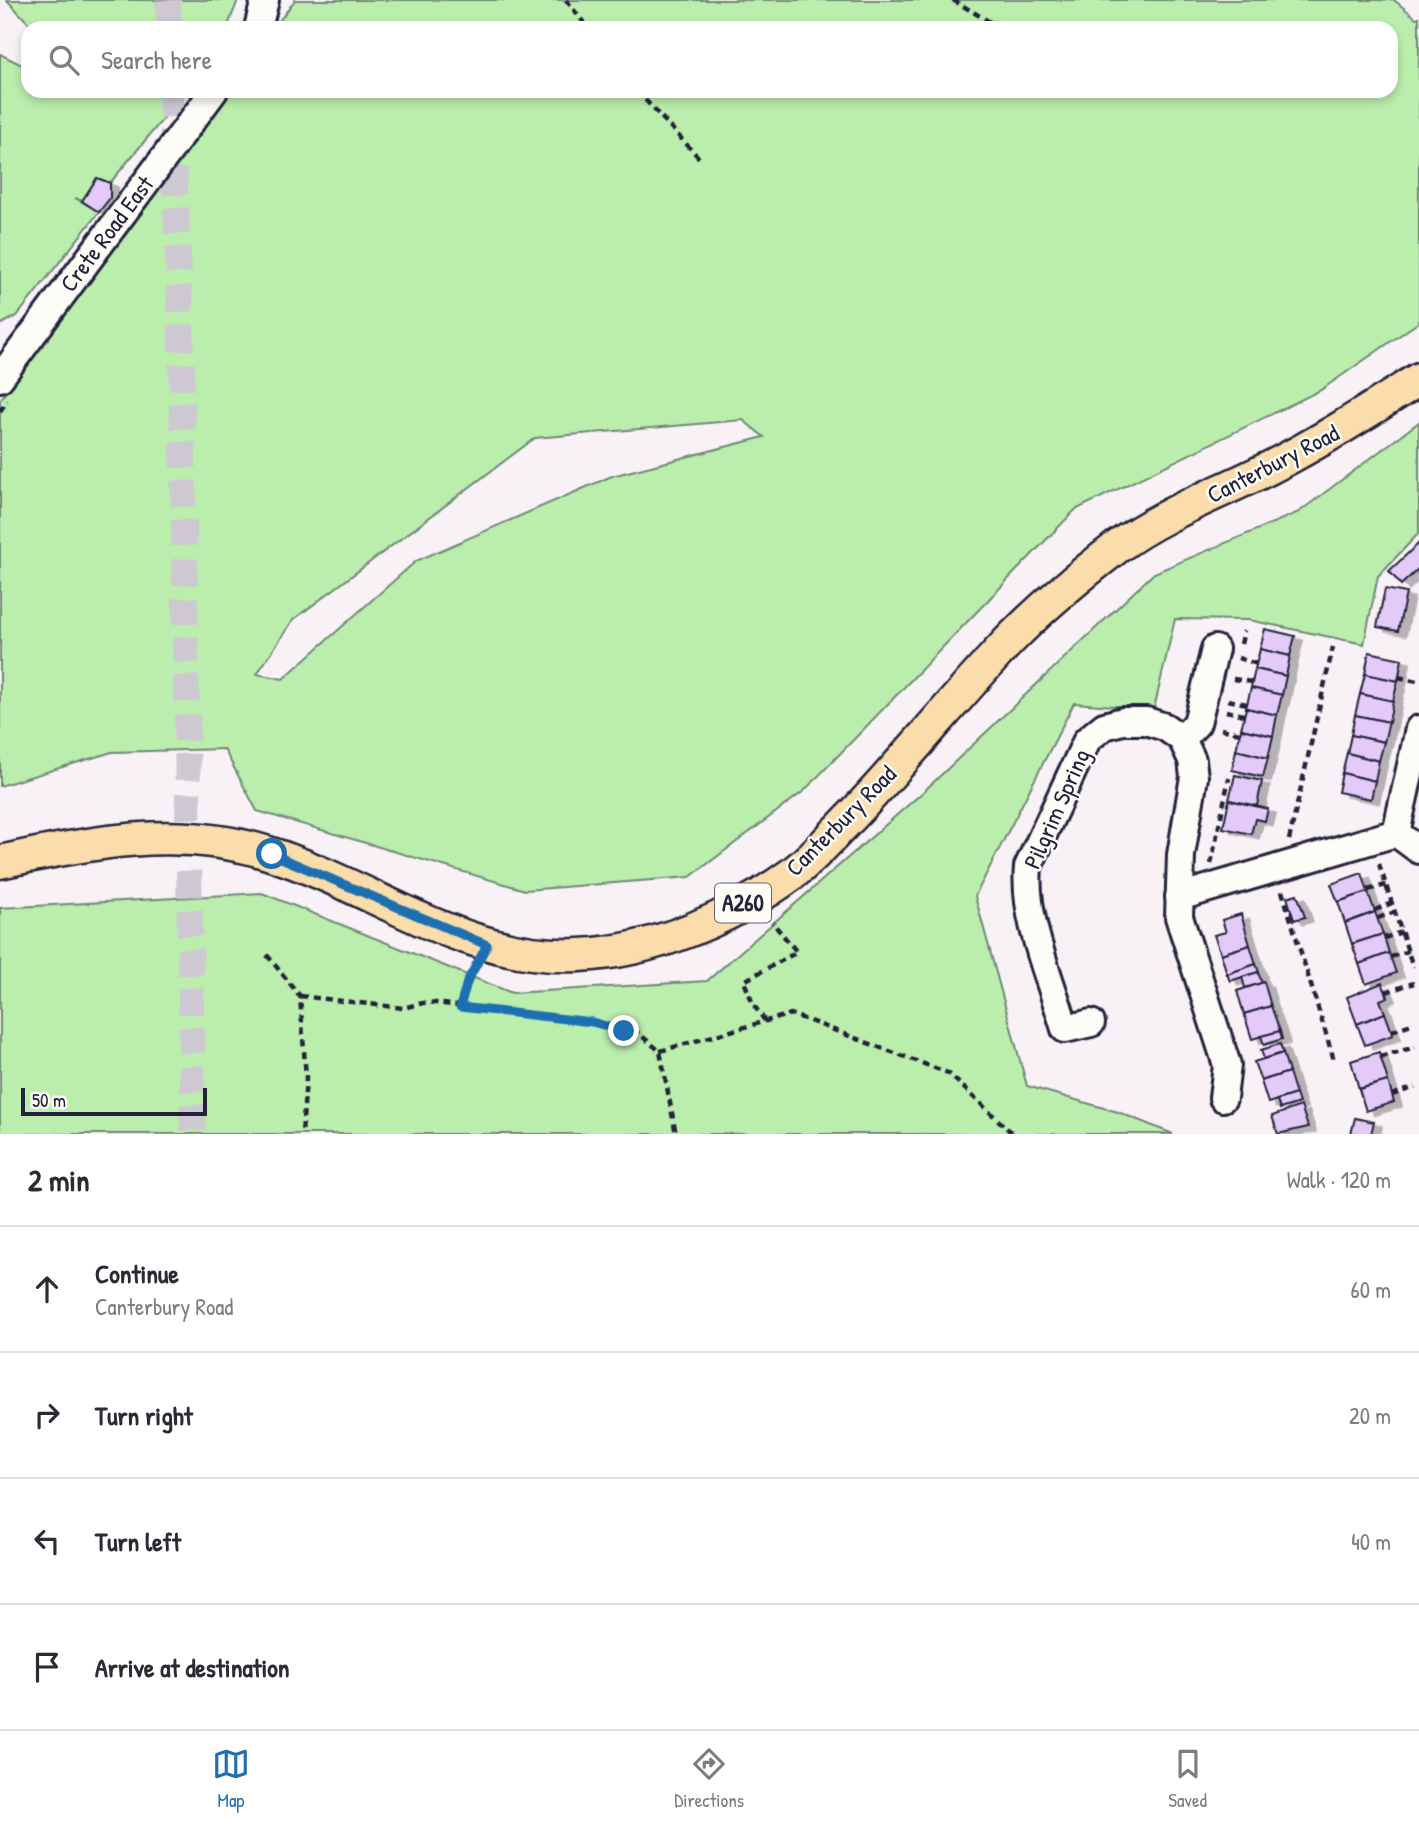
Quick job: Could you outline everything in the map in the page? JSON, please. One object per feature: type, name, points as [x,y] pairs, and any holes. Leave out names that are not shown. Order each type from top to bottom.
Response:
[{"type":"main road","name":"Canterbury Road","points":[[0,862],[95,842],[150,838],[230,843],[272,854],[487,945],[519,952],[580,955],[645,946],[682,934],[716,918],[791,874],[868,799],[1008,642],[1122,544],[1169,516],[1275,466],[1345,427],[1419,379]]},
{"type":"street","points":[[260,21],[265,0]]},
{"type":"street","name":"Crete Road East","points":[[0,378],[209,98]]},
{"type":"street","points":[[1223,1098],[1227,1065],[1179,917],[1179,897],[1181,855],[1194,777],[1192,760],[1182,740],[1197,723],[1226,654]]},
{"type":"street","name":"Pilgrim Spring","points":[[1091,1023],[1065,1030],[1030,910],[1026,888],[1028,867],[1087,740],[1104,726],[1123,721],[1146,721],[1165,727],[1182,740]]},
{"type":"street","points":[[1396,833],[1419,729]]},
{"type":"street","points":[[1179,897],[1396,833]]},
{"type":"street","points":[[1396,833],[1419,850]]},
{"type":"path","points":[[566,0],[582,21]]},
{"type":"path","points":[[953,0],[988,21]]},
{"type":"path","points":[[643,98],[701,160]]},
{"type":"path","points":[[1287,848],[1333,647]]},
{"type":"path","points":[[1226,654],[1257,664]]},
{"type":"path","points":[[1398,677],[1418,681]]},
{"type":"path","points":[[1232,679],[1252,682]]},
{"type":"path","points":[[1227,699],[1247,704]]},
{"type":"path","points":[[1225,711],[1244,715]]},
{"type":"path","points":[[1220,729],[1240,733]]},
{"type":"path","points":[[1214,872],[1210,863],[1229,778]]},
{"type":"path","points":[[1376,853],[1413,967]]},
{"type":"path","points":[[1280,883],[1334,1060]]},
{"type":"path","points":[[1368,890],[1386,885]]},
{"type":"path","points":[[1375,909],[1392,903]]},
{"type":"path","points":[[1378,918],[1395,912]]},
{"type":"path","points":[[765,1021],[753,1004],[744,981],[797,952],[772,922]]},
{"type":"path","points":[[1384,938],[1402,932]]},
{"type":"path","points":[[460,1007],[467,982],[487,945]]},
{"type":"path","points":[[1391,957],[1408,951]]},
{"type":"path","points":[[267,956],[300,996],[306,1078],[302,1134]]},
{"type":"path","points":[[1386,992],[1414,983]]},
{"type":"path","points":[[300,996],[403,1008],[427,1002],[592,1022],[638,1033],[660,1051],[676,1134]]},
{"type":"path","points":[[660,1051],[791,1014],[948,1073],[1013,1134]]},
{"type":"path","points":[[1392,1031],[1414,1023]]},
{"type":"path","points":[[1380,1057],[1415,1047]]},
{"type":"path","points":[[1392,1095],[1415,1087]]},
{"type":"green space","points":[[7,0],[238,0],[230,21],[26,21]]},
{"type":"green space","points":[[295,0],[1394,0],[1416,18],[1419,17],[1419,322],[1321,390],[1075,510],[804,791],[690,877],[525,890],[257,811],[224,749],[112,752],[0,786],[0,400],[223,98],[1398,98],[1398,21],[279,21]],"holes":[[[743,420],[764,437],[612,476],[416,561],[283,679],[257,674],[293,620],[535,438]]]},
{"type":"green space","points":[[0,54],[21,64],[21,98],[180,98],[110,183],[97,178],[82,201],[75,198],[99,212],[17,316],[0,325]]},
{"type":"green space","points":[[1419,422],[1419,533],[1378,576],[1364,644],[1249,620],[1175,619],[1154,709],[1074,703],[975,896],[1027,1086],[1118,1112],[1173,1134],[0,1134],[0,908],[262,893],[512,993],[707,981],[922,793],[1154,573],[1299,512]]},
{"type":"building","points":[[97,178],[110,183],[110,198],[99,212],[82,201]]},
{"type":"building","points":[[1419,543],[1419,568],[1401,585],[1389,571]]},
{"type":"building","points":[[1385,589],[1406,593],[1398,631],[1377,627]]},
{"type":"building","points":[[1265,629],[1295,636],[1290,656],[1260,649]]},
{"type":"building","points":[[1260,649],[1290,656],[1286,676],[1255,669]]},
{"type":"building","points":[[1369,652],[1402,659],[1398,681],[1365,674]]},
{"type":"building","points":[[1255,669],[1286,676],[1282,695],[1251,688]]},
{"type":"building","points":[[1365,674],[1398,681],[1393,701],[1360,694]]},
{"type":"building","points":[[1251,688],[1282,695],[1277,715],[1246,708]]},
{"type":"building","points":[[1360,694],[1393,701],[1389,722],[1355,715]]},
{"type":"building","points":[[1246,708],[1277,715],[1273,736],[1241,729]]},
{"type":"building","points":[[1355,715],[1389,722],[1384,742],[1351,735]]},
{"type":"building","points":[[1241,729],[1273,736],[1268,758],[1236,750]]},
{"type":"building","points":[[1351,735],[1384,742],[1379,761],[1347,753]]},
{"type":"building","points":[[1236,750],[1268,758],[1263,777],[1232,770]]},
{"type":"building","points":[[1347,753],[1379,761],[1375,781],[1342,773]]},
{"type":"building","points":[[1342,773],[1375,781],[1371,799],[1338,792]]},
{"type":"building","points":[[1235,775],[1262,781],[1257,806],[1229,800]]},
{"type":"building","points":[[1229,800],[1268,809],[1265,821],[1255,819],[1251,834],[1223,828]]},
{"type":"building","points":[[1362,873],[1368,892],[1338,902],[1331,884]]},
{"type":"building","points":[[1368,892],[1375,912],[1345,923],[1338,902]]},
{"type":"building","points":[[1297,894],[1305,917],[1294,920],[1287,897]]},
{"type":"building","points":[[1375,912],[1383,934],[1352,944],[1345,923]]},
{"type":"building","points":[[1241,914],[1250,945],[1221,954],[1214,935],[1226,932],[1222,920]]},
{"type":"building","points":[[1383,934],[1389,953],[1359,964],[1352,944]]},
{"type":"building","points":[[1250,945],[1256,964],[1227,974],[1221,954]]},
{"type":"building","points":[[1389,953],[1396,973],[1366,984],[1359,964]]},
{"type":"building","points":[[1256,964],[1259,972],[1230,981],[1227,974]]},
{"type":"building","points":[[1258,972],[1262,983],[1245,988],[1242,977]]},
{"type":"building","points":[[1264,982],[1271,1006],[1244,1014],[1237,991]]},
{"type":"building","points":[[1382,983],[1388,997],[1380,1000],[1385,1013],[1357,1024],[1347,997]]},
{"type":"building","points":[[1271,1006],[1280,1031],[1252,1039],[1244,1014]]},
{"type":"building","points":[[1385,1013],[1393,1035],[1365,1045],[1357,1024]]},
{"type":"building","points":[[1280,1031],[1282,1039],[1264,1045],[1261,1036]]},
{"type":"building","points":[[1280,1044],[1283,1053],[1264,1059],[1261,1050]]},
{"type":"building","points":[[1379,1052],[1388,1081],[1359,1089],[1351,1061]]},
{"type":"building","points":[[1283,1053],[1289,1072],[1261,1081],[1254,1062]]},
{"type":"building","points":[[1289,1072],[1296,1094],[1268,1103],[1261,1081]]},
{"type":"building","points":[[1388,1081],[1394,1102],[1366,1111],[1359,1089]]},
{"type":"building","points":[[1296,1094],[1299,1103],[1280,1109],[1277,1100]]},
{"type":"building","points":[[1301,1106],[1308,1127],[1278,1134],[1272,1116]]},
{"type":"building","points":[[1355,1118],[1374,1122],[1371,1134],[1351,1134]]},
{"type":"tunnel","points":[[168,0],[169,21]]},
{"type":"tunnel","points":[[171,98],[181,328],[193,1134]]},
{"type":"route","points":[[272,854],[452,933],[487,945],[467,982],[460,1007],[592,1022],[624,1031]]}]
